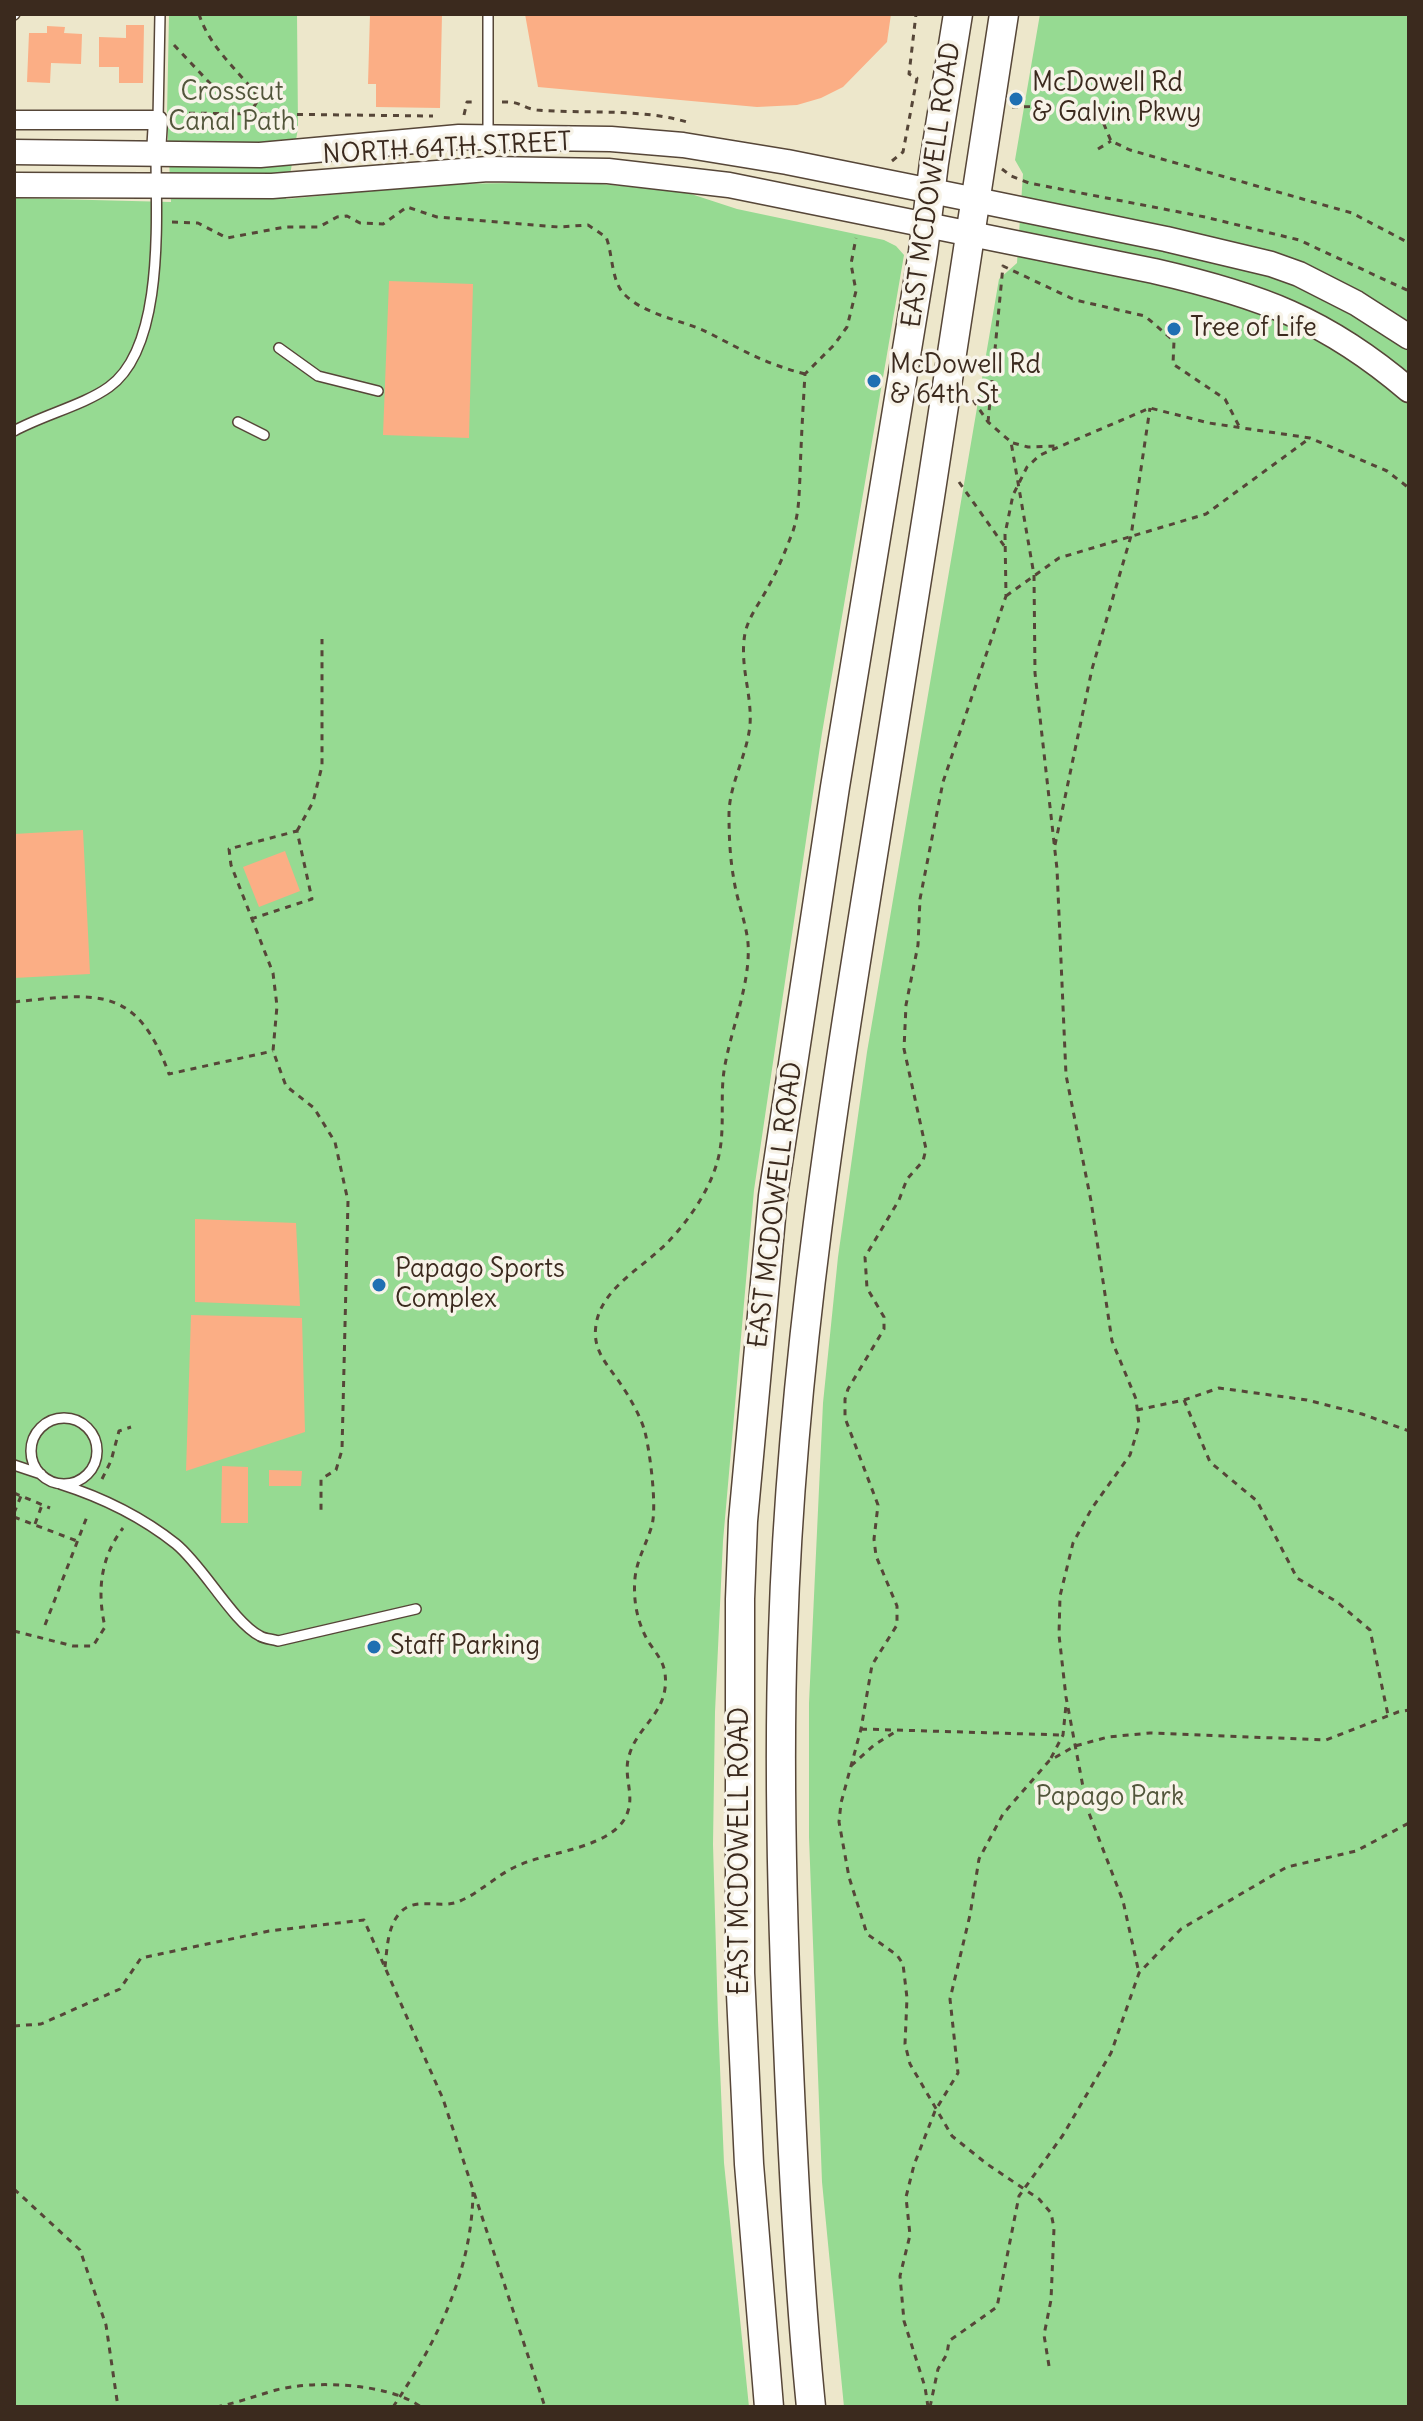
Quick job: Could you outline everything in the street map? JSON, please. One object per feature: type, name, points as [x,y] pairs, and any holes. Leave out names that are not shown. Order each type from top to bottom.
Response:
[{"type":"main road","name":"EAST MCDOWELL ROAD","points":[[769,2407],[749,2164],[740,1973],[740,1599],[743,1521],[773,1196],[958,14]]},
{"type":"main road","name":"EAST MCDOWELL ROAD","points":[[811,2407],[793,2163],[784,1954],[783,1633],[795,1441],[815,1256],[847,1012],[972,235],[1004,14]]},
{"type":"main road","name":"NORTH 64TH STREET","points":[[14,152],[280,155],[459,137],[611,139],[683,145],[787,162],[976,200],[1271,264],[1299,274],[1356,303],[1409,337]]},
{"type":"main road","points":[[488,137],[488,169]]},
{"type":"main road","name":"NORTH 64TH STREET","points":[[14,185],[284,185],[488,169],[581,170],[704,181],[1226,288],[1262,300],[1334,334],[1409,390]]},
{"type":"street","points":[[14,120],[158,120],[156,154]]},
{"type":"lane","points":[[158,120],[160,14]]},
{"type":"lane","points":[[488,14],[488,137]]},
{"type":"lane","points":[[14,431],[95,396],[112,385],[133,362],[149,314],[154,263],[156,154]]},
{"type":"lane","points":[[279,348],[318,376],[378,391]]},
{"type":"lane","points":[[238,422],[264,435]]},
{"type":"lane","points":[[41,1474],[32,1455],[32,1444],[37,1434],[53,1420],[75,1420],[92,1433],[97,1453],[89,1473],[81,1479],[60,1484]]},
{"type":"lane","points":[[14,1465],[84,1492],[132,1515],[178,1546],[244,1623],[261,1637],[278,1641],[416,1609]]},
{"type":"path","points":[[199,14],[202,25],[259,98],[250,112]]},
{"type":"path","points":[[889,163],[903,152],[917,78],[909,74],[916,14]]},
{"type":"path","points":[[168,38],[237,112]]},
{"type":"path","points":[[512,102],[518,101],[533,110],[636,114],[693,124]]},
{"type":"path","points":[[460,116],[465,112],[467,102],[472,102]]},
{"type":"path","points":[[1011,107],[1060,106],[1080,117],[1103,122],[1111,141],[1130,150],[1352,213],[1409,243]]},
{"type":"path","points":[[158,120],[175,113],[237,112],[440,116]]},
{"type":"path","points":[[1098,149],[1111,141]]},
{"type":"path","points":[[1007,171],[1011,176],[1029,183],[1205,217],[1299,240],[1409,291]]},
{"type":"path","points":[[172,222],[198,223],[227,238],[285,227],[319,227],[337,217],[347,216],[360,223],[383,224],[407,207],[437,217],[559,227],[588,225],[606,237],[617,285],[625,296],[770,365],[805,374]]},
{"type":"path","points":[[385,1967],[388,1938],[399,1914],[414,1904],[447,1905],[464,1900],[519,1864],[579,1847],[621,1826],[629,1811],[628,1757],[664,1698],[663,1665],[646,1637],[635,1604],[635,1578],[653,1520],[645,1430],[622,1385],[602,1360],[595,1332],[596,1320],[606,1300],[667,1243],[696,1206],[714,1174],[720,1153],[724,1118],[721,1090],[724,1065],[748,949],[733,878],[729,813],[730,795],[749,732],[751,709],[745,673],[744,634],[752,613],[777,570],[793,530],[800,503],[805,374],[847,327],[856,291],[851,264],[856,238]]},
{"type":"path","points":[[988,422],[1003,266],[1075,300],[1145,316],[1174,341],[1173,364],[1225,399],[1240,428]]},
{"type":"path","points":[[973,400],[988,422],[1011,442],[1028,447],[1060,446]]},
{"type":"path","points":[[1055,848],[1092,669],[1131,536],[1150,408]]},
{"type":"path","points":[[1049,2366],[1044,2335],[1051,2300],[1054,2228],[1051,2213],[1039,2199],[952,2136],[935,2111],[910,2064],[905,2044],[907,1998],[903,1964],[897,1955],[867,1934],[849,1877],[839,1822],[872,1665],[897,1625],[897,1606],[876,1556],[874,1539],[878,1505],[845,1418],[845,1399],[860,1367],[875,1348],[884,1329],[884,1317],[867,1288],[865,1257],[899,1200],[907,1179],[923,1161],[926,1149],[904,1049],[906,1005],[918,945],[920,899],[943,782],[1006,596],[1005,534],[1018,483],[1027,467],[1040,455],[1150,408],[1209,423],[1310,438],[1387,471],[1409,488]]},
{"type":"path","points":[[1006,596],[1059,558],[1206,514],[1310,438]]},
{"type":"path","points":[[1011,442],[1034,575],[1035,673],[1055,848],[1066,1075],[1091,1201],[1112,1341],[1136,1399],[1139,1425],[1130,1455],[1092,1508],[1073,1543],[1060,1596],[1059,1635],[1066,1697],[1087,1808],[1123,1901],[1139,1973]]},
{"type":"path","points":[[959,482],[1005,547]]},
{"type":"path","points":[[251,919],[312,899],[297,831],[313,802],[322,766],[322,639]]},
{"type":"path","points":[[297,831],[229,849],[231,865],[273,973],[277,1006],[273,1051],[286,1086],[314,1108],[335,1142],[348,1201],[342,1450],[336,1470],[321,1479],[321,1512]]},
{"type":"path","points":[[14,1002],[76,996],[118,1003],[140,1019],[158,1044],[169,1074],[273,1051]]},
{"type":"path","points":[[1137,1410],[1184,1400],[1219,1388],[1307,1400],[1362,1414],[1409,1431]]},
{"type":"path","points":[[1184,1400],[1210,1462],[1257,1501],[1297,1578],[1337,1602],[1370,1630],[1388,1716]]},
{"type":"path","points":[[102,1479],[111,1461],[119,1431],[131,1427]]},
{"type":"path","points":[[14,1493],[50,1508]]},
{"type":"path","points":[[21,1496],[14,1515],[77,1541]]},
{"type":"path","points":[[35,1525],[42,1505]]},
{"type":"path","points":[[45,1625],[88,1514]]},
{"type":"path","points":[[14,1631],[73,1646],[93,1646],[105,1627],[99,1600],[102,1575],[116,1537],[132,1515]]},
{"type":"path","points":[[929,2407],[904,2321],[900,2276],[910,2235],[906,2197],[914,2165],[935,2111],[958,2073],[950,1999],[970,1915],[979,1859],[1003,1814],[1049,1761],[1063,1735],[1066,1697]]},
{"type":"path","points":[[1049,1761],[1075,1746],[1108,1737],[1150,1733],[1326,1740],[1409,1710]]},
{"type":"path","points":[[861,1729],[1063,1735]]},
{"type":"path","points":[[848,1769],[874,1745],[898,1730]]},
{"type":"path","points":[[929,2407],[938,2369],[947,2354],[949,2341],[997,2307],[1019,2196],[1063,2135],[1111,2053],[1139,1973],[1181,1929],[1287,1867],[1356,1851],[1409,1823]]},
{"type":"path","points":[[14,2026],[41,2024],[120,1989],[141,1958],[269,1931],[364,1920],[443,2099],[545,2407]]},
{"type":"path","points":[[393,2407],[436,2334],[458,2286],[472,2225],[473,2188]]},
{"type":"path","points":[[14,2189],[80,2250],[106,2325],[118,2407]]},
{"type":"path","points":[[216,2407],[243,2402],[278,2389],[330,2384],[400,2396],[421,2407]]},
{"type":"green space","name":"Papago Sports Complex","points":[[169,14],[297,14],[298,128],[286,199],[448,184],[580,182],[685,192],[737,209],[884,240],[904,255],[822,733],[754,1190],[723,1541],[713,1844],[718,2020],[724,2163],[749,2407],[14,2407],[14,198],[171,202],[167,116]]},
{"type":"green space","name":"Papago Park","points":[[1040,14],[1409,14],[1409,2407],[844,2407],[822,2182],[809,1837],[809,1703],[823,1403],[838,1257],[867,1052],[999,279],[1017,263],[1023,174],[1015,160]]},
{"type":"building","points":[[370,14],[442,14],[440,108],[376,107],[376,84],[368,84]]},
{"type":"building","points":[[525,14],[891,14],[887,42],[843,87],[797,105],[757,107],[538,87]]},
{"type":"building","points":[[126,25],[144,25],[143,83],[119,83],[119,67],[99,67],[99,37],[126,38]]},
{"type":"building","points":[[47,26],[65,27],[64,33],[82,34],[81,64],[51,63],[50,83],[27,82],[29,33],[47,33]]},
{"type":"building","points":[[389,281],[473,284],[469,438],[383,435]]},
{"type":"building","points":[[83,830],[90,974],[14,978],[14,834]]},
{"type":"building","points":[[285,851],[300,891],[259,907],[243,867]]},
{"type":"building","points":[[195,1219],[296,1223],[300,1306],[195,1302]]},
{"type":"building","points":[[191,1315],[302,1318],[305,1432],[186,1471]]},
{"type":"building","points":[[222,1466],[248,1467],[248,1523],[221,1523]]},
{"type":"building","points":[[269,1470],[302,1471],[301,1486],[269,1486]]},
{"type":"place","name":"McDowell Rd & Galvin Pkwy","points":[[1016,99]]},
{"type":"place","name":"Tree of Life","points":[[1174,329]]},
{"type":"place","name":"McDowell Rd & 64th St","points":[[874,381]]},
{"type":"place","name":"Papago Sports Complex","points":[[379,1285]]},
{"type":"place","name":"Staff Parking","points":[[374,1647]]},
{"type":"park label","name":"Crosscut Canal Path","points":[[232,108]]}]
